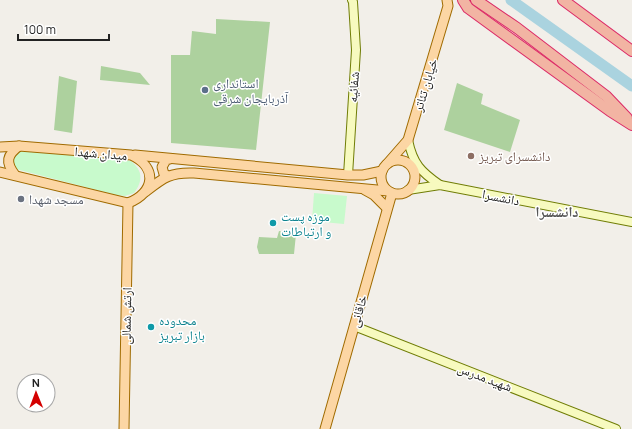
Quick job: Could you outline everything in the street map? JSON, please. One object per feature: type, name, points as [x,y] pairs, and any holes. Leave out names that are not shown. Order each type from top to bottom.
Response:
[{"type":"highway","points":[[463,0],[468,8],[610,111],[632,124]]},
{"type":"highway","points":[[476,0],[517,28],[606,96],[632,124]]},
{"type":"highway","points":[[563,0],[632,51]]},
{"type":"main road","name":"شفائیه","points":[[348,175],[356,50],[352,0]]},
{"type":"main road","name":"خیابان تئاتر","points":[[385,167],[408,140],[448,6],[447,0]]},
{"type":"main road","points":[[408,140],[414,160],[421,171],[440,185]]},
{"type":"main road","points":[[15,175],[8,163],[9,156],[19,146]]},
{"type":"main road","name":"میدان شهدا","points":[[0,147],[19,146],[131,155],[140,159],[148,170],[149,184],[144,193]]},
{"type":"main road","points":[[131,155],[348,175],[363,175],[385,167],[395,160],[400,160],[411,167],[414,175],[414,183],[408,190]]},
{"type":"main road","points":[[168,176],[164,174],[162,167],[166,160],[170,159]]},
{"type":"main road","points":[[385,167],[381,180],[382,184],[390,192]]},
{"type":"main road","points":[[0,172],[128,203],[137,199],[168,176],[180,173],[362,188],[400,194],[408,190],[440,185]]},
{"type":"main road","name":"دانشسرا","points":[[440,185],[632,222]]},
{"type":"main road","points":[[362,188],[374,195],[387,208]]},
{"type":"main road","name":"خاقانی","points":[[325,429],[387,208],[390,192]]},
{"type":"main road","name":"ارتش شمالی","points":[[124,429],[128,203]]},
{"type":"main road","name":"شهید مدرس","points":[[354,326],[616,429]]},
{"type":"green space","points":[[216,19],[270,22],[256,150],[171,143],[171,55],[190,55],[192,31],[216,34]]},
{"type":"green space","points":[[101,66],[140,73],[150,85],[100,80]]},
{"type":"green space","points":[[59,76],[77,81],[72,133],[54,130]]},
{"type":"green space","points":[[457,83],[483,94],[481,104],[520,120],[510,152],[444,130]]},
{"type":"green space","points":[[20,150],[131,161],[140,172],[139,184],[134,193],[125,196],[116,195],[16,169],[12,162],[14,155]]},
{"type":"green space","points":[[314,193],[347,196],[344,224],[312,221]]},
{"type":"green space","points":[[279,231],[296,234],[294,254],[259,254],[257,247],[259,237],[277,238]]},
{"type":"waterway","points":[[511,0],[632,86]]},
{"type":"place","name":"استانداری آذربایجان شرقی","points":[[205,90]]},
{"type":"place","name":"دانشسرای تبریز","points":[[471,156]]},
{"type":"place","name":"مسجد شهدا","points":[[21,199]]},
{"type":"place","name":"موزه پست و ارتباطات","points":[[273,223]]},
{"type":"place","name":"محدوده بازار تبریز","points":[[151,327]]},
{"type":"district","name":"دانشسرا","points":[[557,211]]}]
